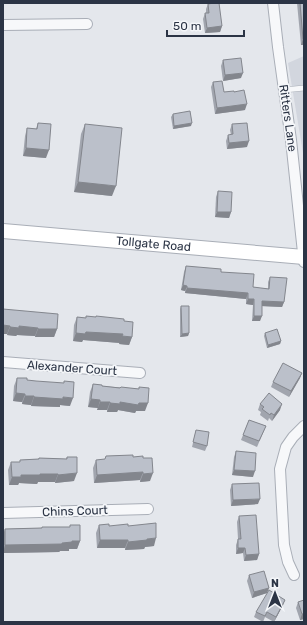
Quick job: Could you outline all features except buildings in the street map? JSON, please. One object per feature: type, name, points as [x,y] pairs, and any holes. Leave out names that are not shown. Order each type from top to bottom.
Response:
[{"type":"street","name":"Ritters Lane","points":[[273,3],[292,140],[304,262]]},
{"type":"street","points":[[3,25],[87,24]]},
{"type":"street","name":"Tollgate Road","points":[[3,232],[304,257]]},
{"type":"street","name":"Alexander Court","points":[[3,362],[140,373]]},
{"type":"street","points":[[294,575],[288,562],[284,545],[280,468],[286,447],[304,426]]},
{"type":"street","name":"Chins Court","points":[[3,512],[148,509]]},
{"type":"lane","points":[[284,90],[304,88]]},
{"type":"shaded area","points":[[304,56],[304,159],[288,63]]}]
